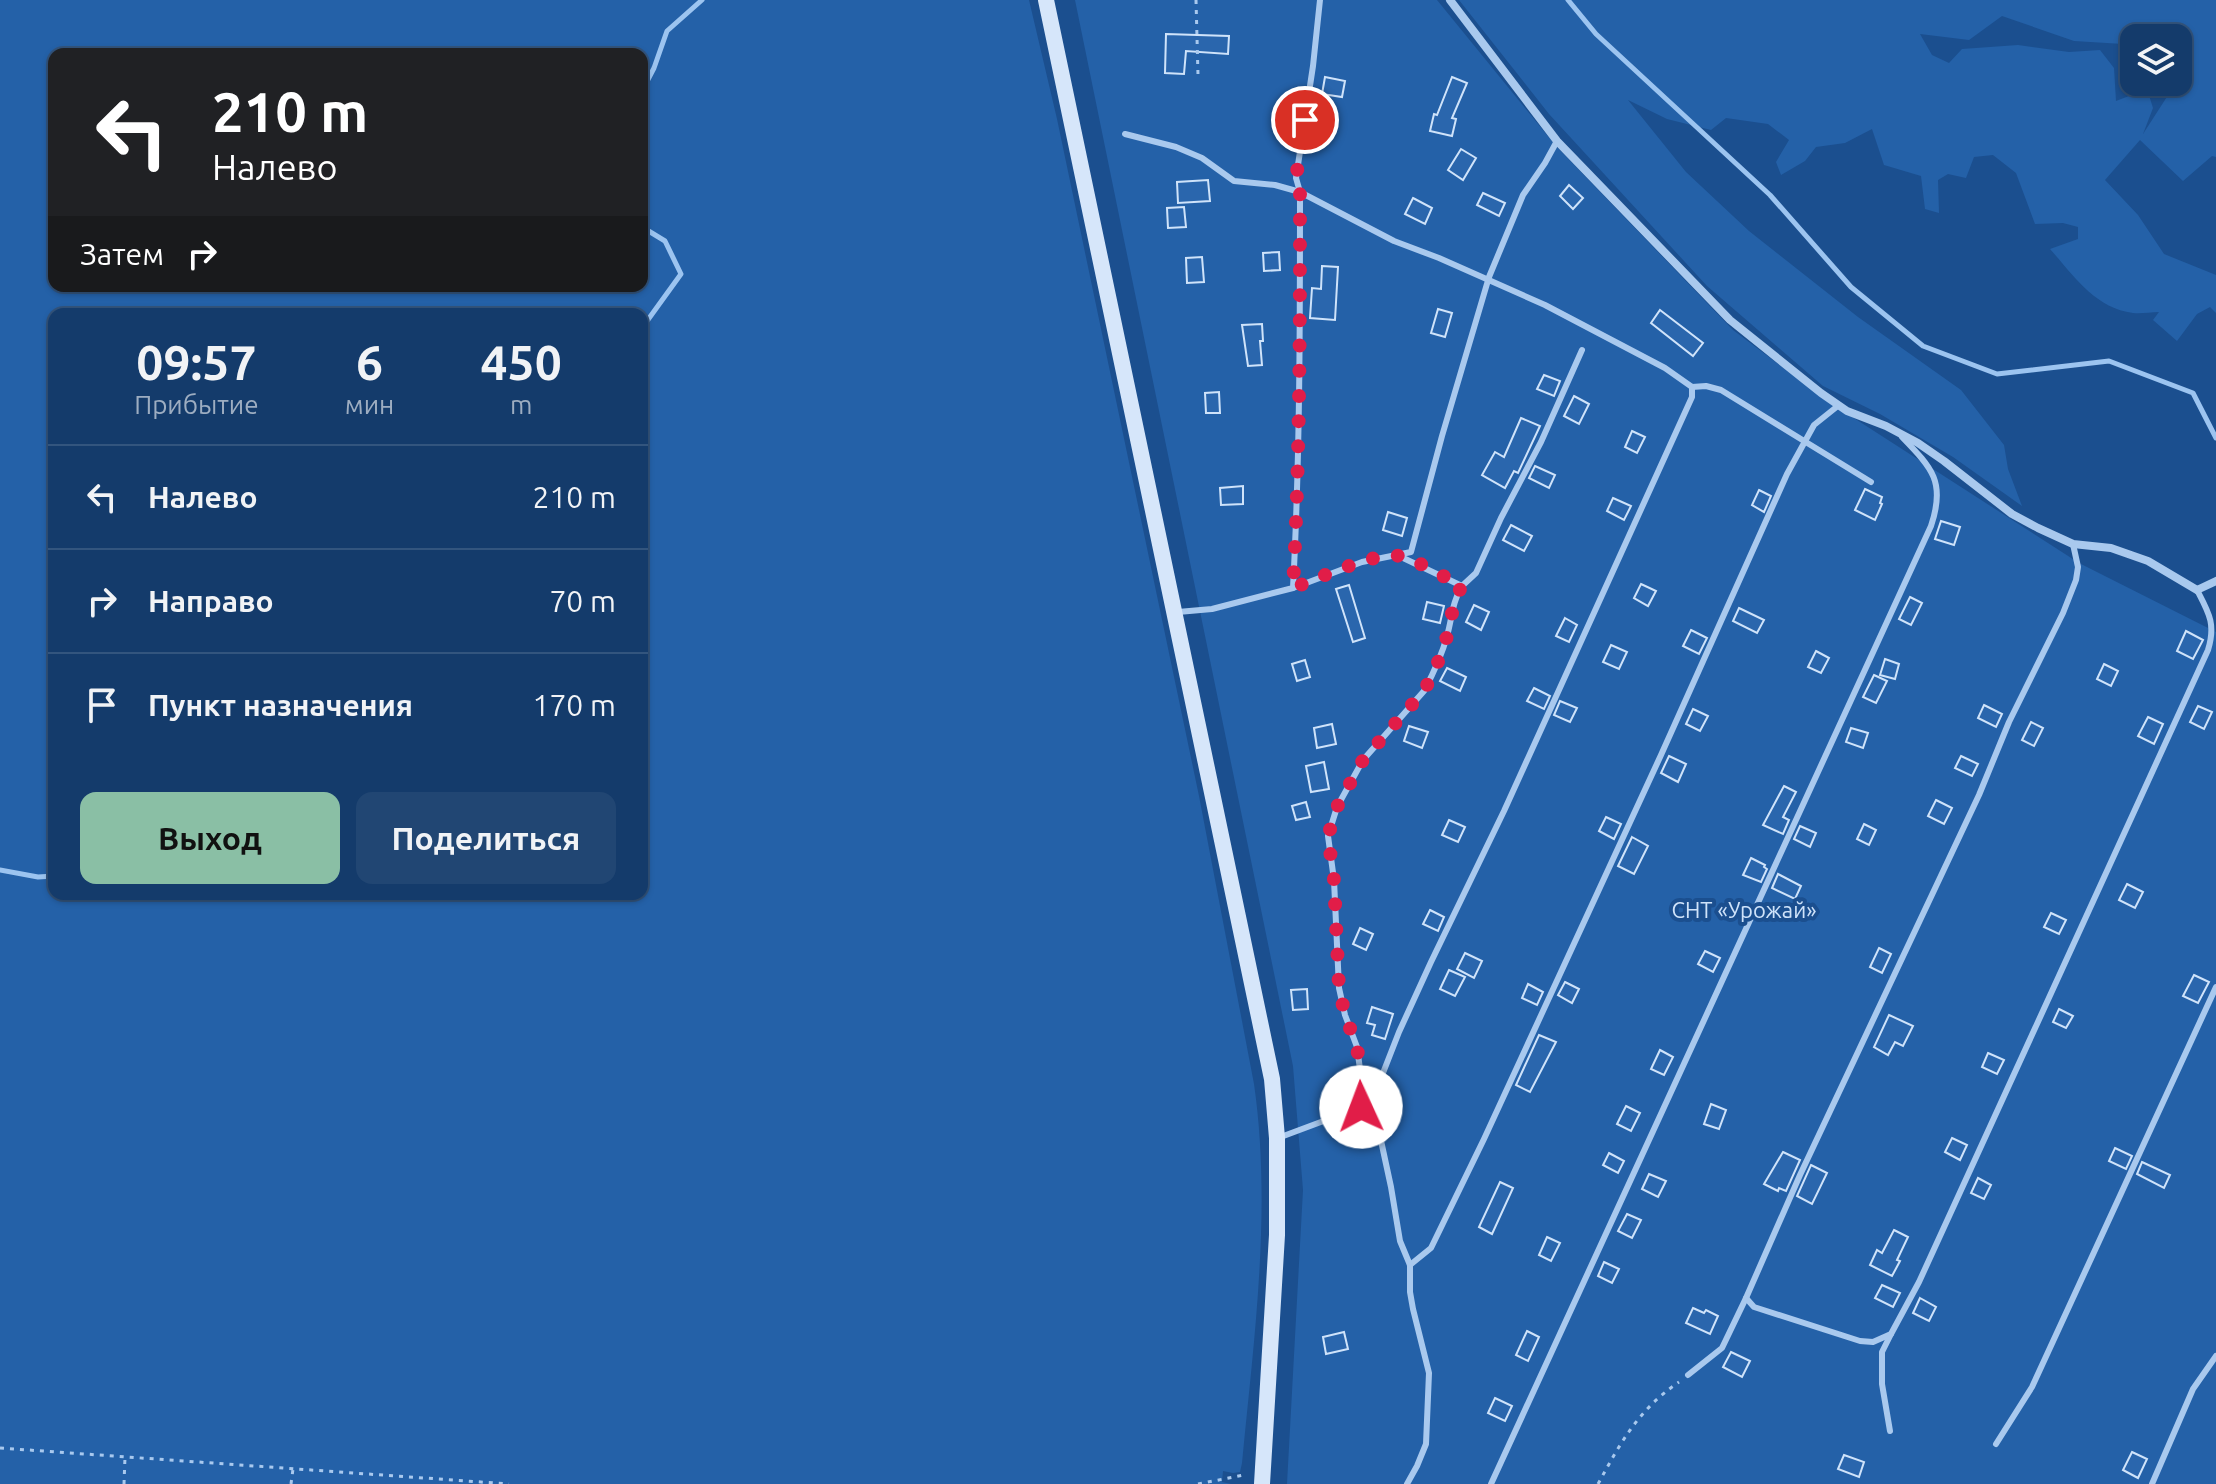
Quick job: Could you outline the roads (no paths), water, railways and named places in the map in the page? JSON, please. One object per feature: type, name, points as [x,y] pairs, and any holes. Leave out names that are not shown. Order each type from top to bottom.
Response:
[{"type":"street","points":[[1046,0],[1272,1079],[1277,1138],[1277,1235],[1263,1478]]},
{"type":"street","points":[[1450,0],[1557,141],[1730,320],[1821,393],[1847,411],[1900,434],[1944,461],[2012,514],[2073,544],[2111,548],[2148,561],[2197,590],[2216,581]]},
{"type":"lane","points":[[1293,588],[1298,497],[1300,192],[1296,178],[1320,0]]},
{"type":"lane","points":[[1125,134],[1176,147],[1202,158],[1234,181],[1275,185],[1300,192],[1394,241],[1545,305],[1665,368],[1692,387],[1706,386],[1721,390],[1871,482]]},
{"type":"lane","points":[[1175,612],[1212,609],[1293,588],[1362,562],[1411,552],[1488,280],[1523,195],[1557,141]]},
{"type":"lane","points":[[1361,1107],[1362,1084],[1357,1047],[1339,988],[1334,880],[1328,836],[1337,807],[1363,760],[1424,691],[1431,678],[1447,638],[1455,596],[1476,573],[1541,442],[1582,350]]},
{"type":"lane","points":[[1277,1138],[1361,1107],[1374,1096],[1424,976],[1504,811],[1659,472],[1692,397],[1692,387]]},
{"type":"lane","points":[[1410,1265],[1431,1248],[1484,1139],[1787,474],[1814,425],[1839,405]]},
{"type":"lane","points":[[1491,1484],[1931,526],[1939,494],[1936,484],[1918,453],[1900,434]]},
{"type":"lane","points":[[1688,1375],[1722,1348],[1746,1298],[1795,1186],[1979,795],[2009,722],[2063,613],[2078,567],[2073,544]]},
{"type":"lane","points":[[1396,555],[1462,586]]},
{"type":"lane","points":[[1890,1431],[1882,1384],[1882,1352],[1919,1282],[2208,650],[2213,623],[2197,590]]},
{"type":"lane","points":[[2207,610],[2216,615]]},
{"type":"lane","points":[[1996,1444],[2032,1387],[2216,987]]},
{"type":"lane","points":[[1361,1107],[1373,1116],[1380,1136],[1400,1241],[1410,1265],[1410,1292],[1429,1373],[1426,1444],[1407,1484]]},
{"type":"lane","points":[[1746,1298],[1754,1307],[1860,1341],[1873,1342],[1891,1334]]},
{"type":"lane","points":[[2152,1484],[2193,1389],[2215,1359]]},
{"type":"waterway","points":[[648,80],[667,31],[702,0]]},
{"type":"waterway","points":[[1568,0],[1596,34],[1770,195],[1851,287],[1923,346],[1997,374],[2109,361],[2193,393],[2216,438]]},
{"type":"waterway","points":[[648,231],[665,241],[681,274],[648,320]]},
{"type":"waterway","points":[[0,870],[48,876]]},
{"type":"park label","name":"СНТ «Урожай»","points":[[1744,910]]}]
